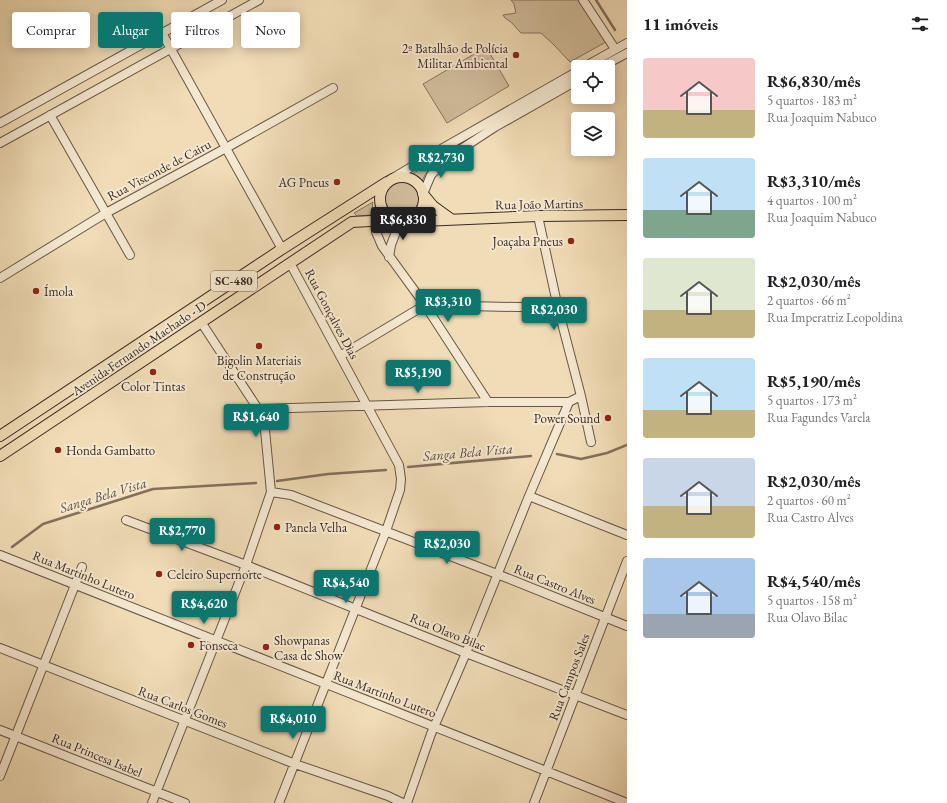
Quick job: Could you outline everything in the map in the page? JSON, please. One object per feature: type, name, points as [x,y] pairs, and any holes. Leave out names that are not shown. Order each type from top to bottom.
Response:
[{"type":"main road","points":[[423,194],[422,206],[419,212],[404,220],[392,218],[385,213],[381,206],[380,193],[382,188],[390,180],[402,176],[415,181],[433,206],[451,219]]},
{"type":"main road","name":"Avenida Fernando Machado - D","points":[[0,436],[282,249],[390,180]]},
{"type":"main road","name":"Rua João Martins","points":[[404,220],[422,221],[538,216],[627,215]]},
{"type":"main road","name":"Avenida Fernando Machado - D","points":[[1,453],[352,222],[404,220]]},
{"type":"main road","points":[[192,309],[201,322]]},
{"type":"street","points":[[163,32],[222,0]]},
{"type":"street","points":[[0,143],[259,0]]},
{"type":"street","points":[[583,0],[615,49]]},
{"type":"street","points":[[163,35],[282,249]]},
{"type":"street","points":[[596,60],[627,43]]},
{"type":"street","points":[[0,123],[135,48]]},
{"type":"street","points":[[614,60],[627,53]]},
{"type":"street","name":"Avenida Fernando Machado - D","points":[[390,180],[480,132],[571,74]]},
{"type":"street","name":"Avenida Fernando Machado - D","points":[[423,194],[431,175],[449,157],[480,132],[495,127],[571,84]]},
{"type":"street","name":"Rua Visconde de Cairu","points":[[0,278],[106,212],[226,148],[333,88]]},
{"type":"street","points":[[50,116],[130,255]]},
{"type":"street","points":[[381,206],[376,232],[382,246],[425,305],[488,402]]},
{"type":"street","points":[[538,216],[558,308],[581,396],[591,442]]},
{"type":"street","points":[[390,257],[391,245],[404,220]]},
{"type":"street","name":"Rua Gonçalves Dias","points":[[279,803],[386,531],[400,490],[401,479],[399,465],[290,263]]},
{"type":"street","points":[[340,356],[425,305],[558,308]]},
{"type":"street","points":[[152,803],[246,565],[270,492],[265,430],[258,409],[201,322]]},
{"type":"street","points":[[258,409],[488,402],[568,402],[581,396]]},
{"type":"street","points":[[407,803],[431,734],[466,653],[568,402]]},
{"type":"street","name":"Rua Castro Alves","points":[[270,492],[291,495],[497,574],[627,626]]},
{"type":"street","points":[[529,496],[627,535]]},
{"type":"street","name":"Rua Olavo Bilac","points":[[126,520],[246,565],[466,653],[627,715]]},
{"type":"street","name":"Rua Martinho Lutero","points":[[0,555],[627,803]]},
{"type":"street","name":"Rua Campos Sales","points":[[534,803],[627,561]]},
{"type":"street","points":[[0,776],[82,567]]},
{"type":"street","name":"Rua Carlos Gomes","points":[[0,648],[295,764],[388,796],[403,803]]},
{"type":"street","name":"Rua Princesa Isabel","points":[[0,730],[185,803]]},
{"type":"shaded area","points":[[511,0],[581,0],[606,42],[571,60],[570,62],[541,33],[521,33],[505,18],[503,15],[516,13],[514,4]]},
{"type":"shaded area","points":[[486,47],[509,86],[447,123],[423,84]]},
{"type":"shaded area","points":[[442,154],[443,157],[428,171],[422,182],[411,175]]},
{"type":"shaded area","points":[[399,181],[405,181],[409,182],[416,188],[419,198],[418,205],[412,212],[405,215],[399,215],[395,214],[388,208],[385,201],[385,195],[386,191],[392,184]]},
{"type":"shaded area","points":[[373,202],[371,215],[357,216],[354,213]]},
{"type":"shaded area","points":[[427,202],[444,217],[421,218],[424,214]]},
{"type":"waterway","points":[[596,0],[615,30]]},
{"type":"waterway","name":"Sanga Bela Vista","points":[[557,454],[581,459],[607,453],[627,445]]},
{"type":"waterway","name":"Sanga Bela Vista","points":[[408,467],[531,456]]},
{"type":"waterway","name":"Sanga Bela Vista","points":[[277,481],[328,474],[386,470]]},
{"type":"waterway","name":"Sanga Bela Vista","points":[[12,547],[43,524],[153,489],[256,483]]},
{"type":"place","name":"2º Batalhão de Polícia Militar Ambiental","points":[[516,55]]},
{"type":"place","name":"AG Pneus","points":[[337,182]]},
{"type":"place","name":"Joaçaba Pneus","points":[[571,241]]},
{"type":"place","name":"Ímola","points":[[36,291]]},
{"type":"place","name":"Bigolin Materiais de Construção","points":[[259,346]]},
{"type":"place","name":"Color Tintas","points":[[153,372]]},
{"type":"place","name":"Power Sound","points":[[608,418]]},
{"type":"place","name":"Honda Gambatto","points":[[58,450]]},
{"type":"place","name":"Panela Velha","points":[[277,527]]},
{"type":"place","name":"Celeiro Supernorte","points":[[159,574]]},
{"type":"place","name":"Fonseca","points":[[191,645]]},
{"type":"place","name":"Showpanas Casa de Show","points":[[266,647]]}]
